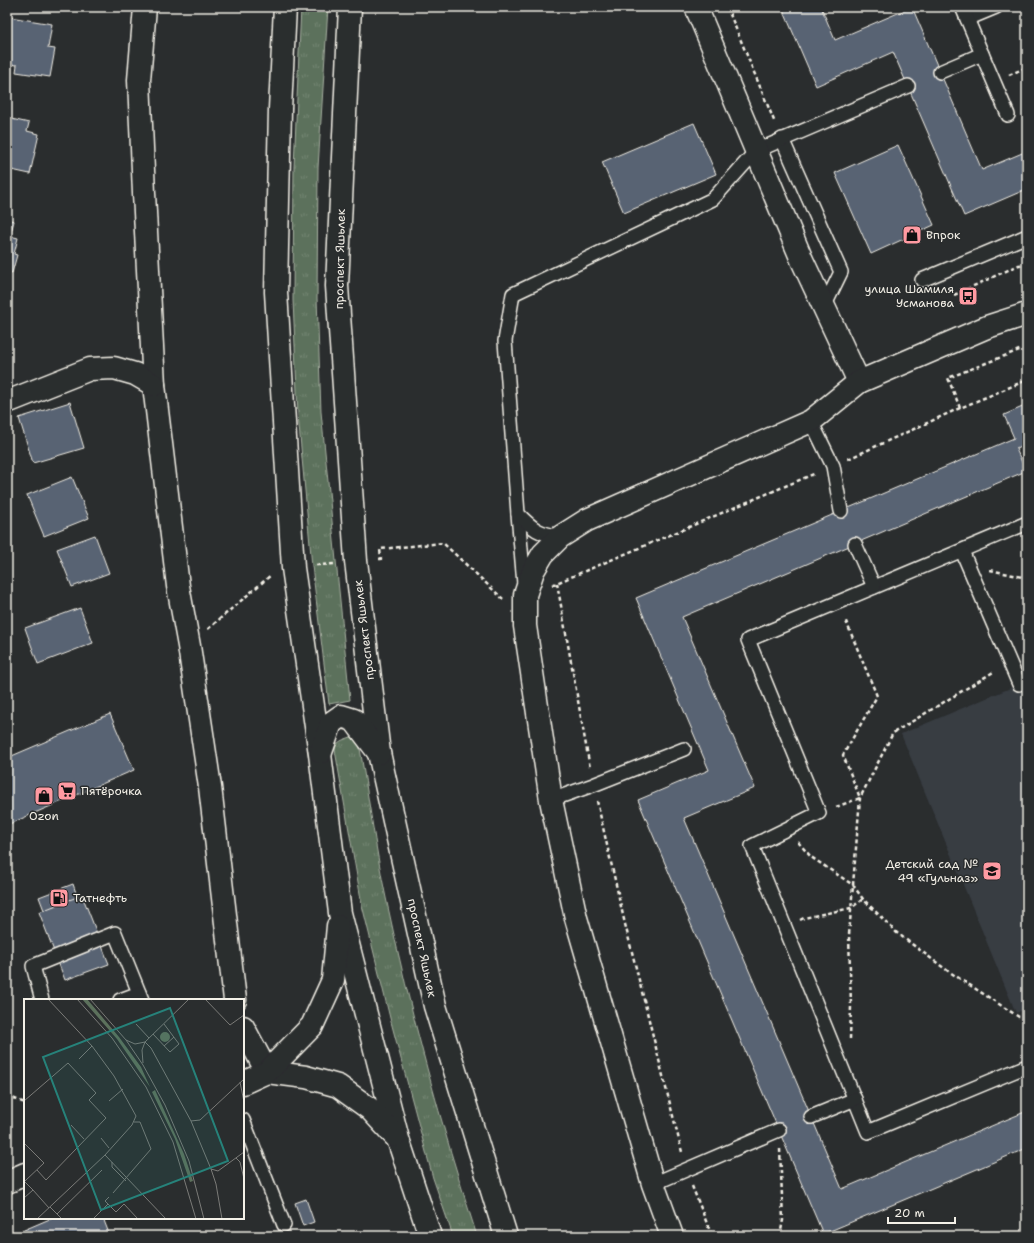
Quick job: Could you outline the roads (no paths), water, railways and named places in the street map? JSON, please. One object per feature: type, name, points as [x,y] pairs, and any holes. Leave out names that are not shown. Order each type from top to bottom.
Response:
[{"type":"street","points":[[145,7],[140,80],[154,385],[178,586],[189,646],[210,786],[234,999]]},
{"type":"street","points":[[285,7],[280,109],[276,292],[293,568],[320,754],[340,913],[398,1139],[430,1236]]},
{"type":"street","name":"проспект Яшьлек","points":[[350,7],[336,286],[356,562],[379,752],[435,1006],[506,1236]]},
{"type":"street","points":[[696,7],[802,260],[859,382]]},
{"type":"street","points":[[672,1236],[653,1184],[576,918],[552,800],[525,626],[516,599],[543,554],[560,537],[587,520],[811,421],[859,382],[987,327],[1027,314]]},
{"type":"street","points":[[7,402],[90,369],[114,368],[135,374],[154,385]]},
{"type":"street","points":[[320,754],[331,723],[341,716],[354,720],[379,752]]},
{"type":"street","points":[[244,1083],[267,1072],[312,1026],[333,980],[340,913]]},
{"type":"street","points":[[244,1030],[267,1072]]},
{"type":"street","points":[[267,1072],[306,1077],[338,1086],[370,1109],[398,1139]]},
{"type":"street","points":[[7,1182],[24,1174]]},
{"type":"lane","points":[[962,7],[1008,115]]},
{"type":"lane","points":[[967,19],[996,7]]},
{"type":"lane","points":[[940,72],[982,54]]},
{"type":"lane","points":[[516,599],[518,514],[505,341],[513,294],[713,199],[756,151],[908,86]]},
{"type":"lane","points":[[782,139],[841,272],[824,308]]},
{"type":"lane","points":[[922,280],[1027,236]]},
{"type":"lane","points":[[811,421],[833,466],[841,511]]},
{"type":"lane","points":[[518,514],[531,528],[545,534],[560,537]]},
{"type":"lane","points":[[1027,523],[748,640],[820,813],[752,846],[868,1132],[1027,1066]]},
{"type":"lane","points":[[855,544],[874,587]]},
{"type":"lane","points":[[962,550],[1019,684]]},
{"type":"lane","points":[[552,800],[684,749]]},
{"type":"lane","points":[[42,999],[33,966],[115,933],[140,996],[125,999]]},
{"type":"lane","points":[[811,1117],[855,1098]]},
{"type":"lane","points":[[244,1123],[284,1225]]},
{"type":"lane","points":[[653,1184],[779,1130]]},
{"type":"place","name":"Впрок","points":[[912,235]]},
{"type":"place","name":"улица Шамиля Усманова","points":[[968,296]]},
{"type":"place","name":"Пятёрочка","points":[[67,791]]},
{"type":"place","name":"Ozon","points":[[44,796]]},
{"type":"place","name":"Детский сад № 49 «Гульназ»","points":[[992,871]]},
{"type":"place","name":"Татнефть","points":[[59,898]]}]
